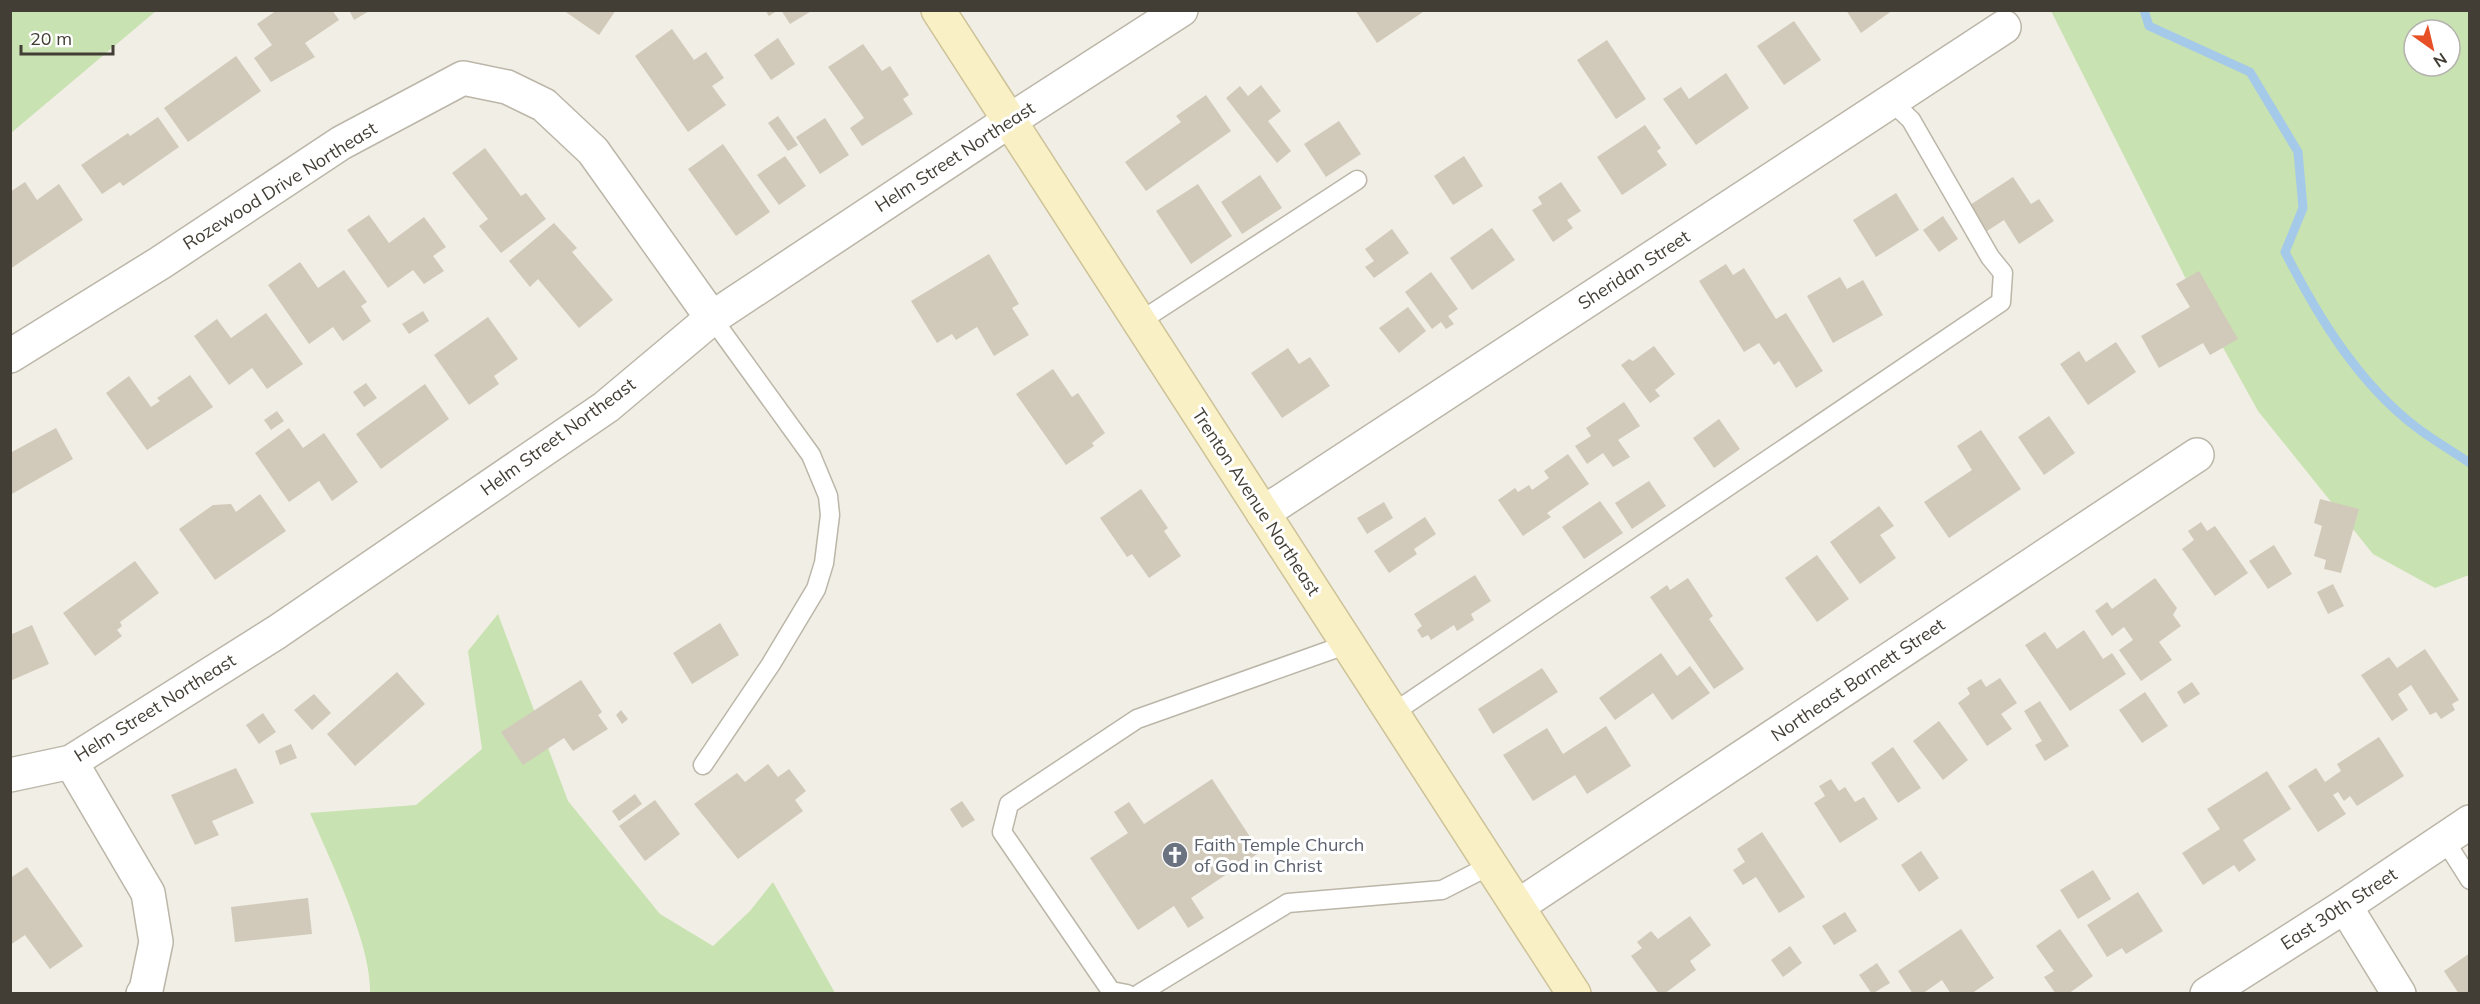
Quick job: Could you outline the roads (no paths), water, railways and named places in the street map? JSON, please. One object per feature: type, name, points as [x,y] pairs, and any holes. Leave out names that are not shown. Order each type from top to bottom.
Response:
[{"type":"main road","name":"Trenton Avenue Northeast","points":[[938,10],[1574,993]]},
{"type":"street","name":"Helm Street Northeast","points":[[10,775],[71,762],[277,632],[587,420],[712,318],[1009,121],[1182,10]]},
{"type":"street","name":"Sheridan Street","points":[[1263,513],[2004,27]]},
{"type":"street","name":"Rozewood Drive Northeast","points":[[10,356],[160,263],[341,143],[463,78],[507,87],[544,105],[593,151],[712,318]]},
{"type":"street","name":"Northeast Barnett Street","points":[[1518,906],[2197,454]]},
{"type":"street","points":[[71,762],[148,893],[156,942],[146,990],[143,993]]},
{"type":"street","name":"East 30th Street","points":[[2207,993],[2345,906],[2457,830]]},
{"type":"street","points":[[2345,906],[2399,993]]},
{"type":"lane","points":[[1393,713],[2001,302],[2003,273],[1990,257],[1911,120],[1891,101]]},
{"type":"lane","points":[[1140,322],[1358,180]]},
{"type":"lane","points":[[703,765],[782,646],[816,589],[824,564],[830,515],[821,477],[807,448],[712,318]]},
{"type":"lane","points":[[1127,993],[1111,991],[1002,832],[1009,804],[1137,719],[1348,644]]},
{"type":"lane","points":[[2457,830],[2469,880]]},
{"type":"lane","points":[[1139,993],[1288,903],[1442,890],[1491,865]]},
{"type":"waterway","points":[[2144,10],[2149,26],[2250,72],[2298,152],[2303,208],[2285,252],[2311,300],[2341,347],[2376,390],[2416,427],[2470,463]]},
{"type":"place","name":"Faith Temple Church of God in Christ","points":[[1175,855]]}]
